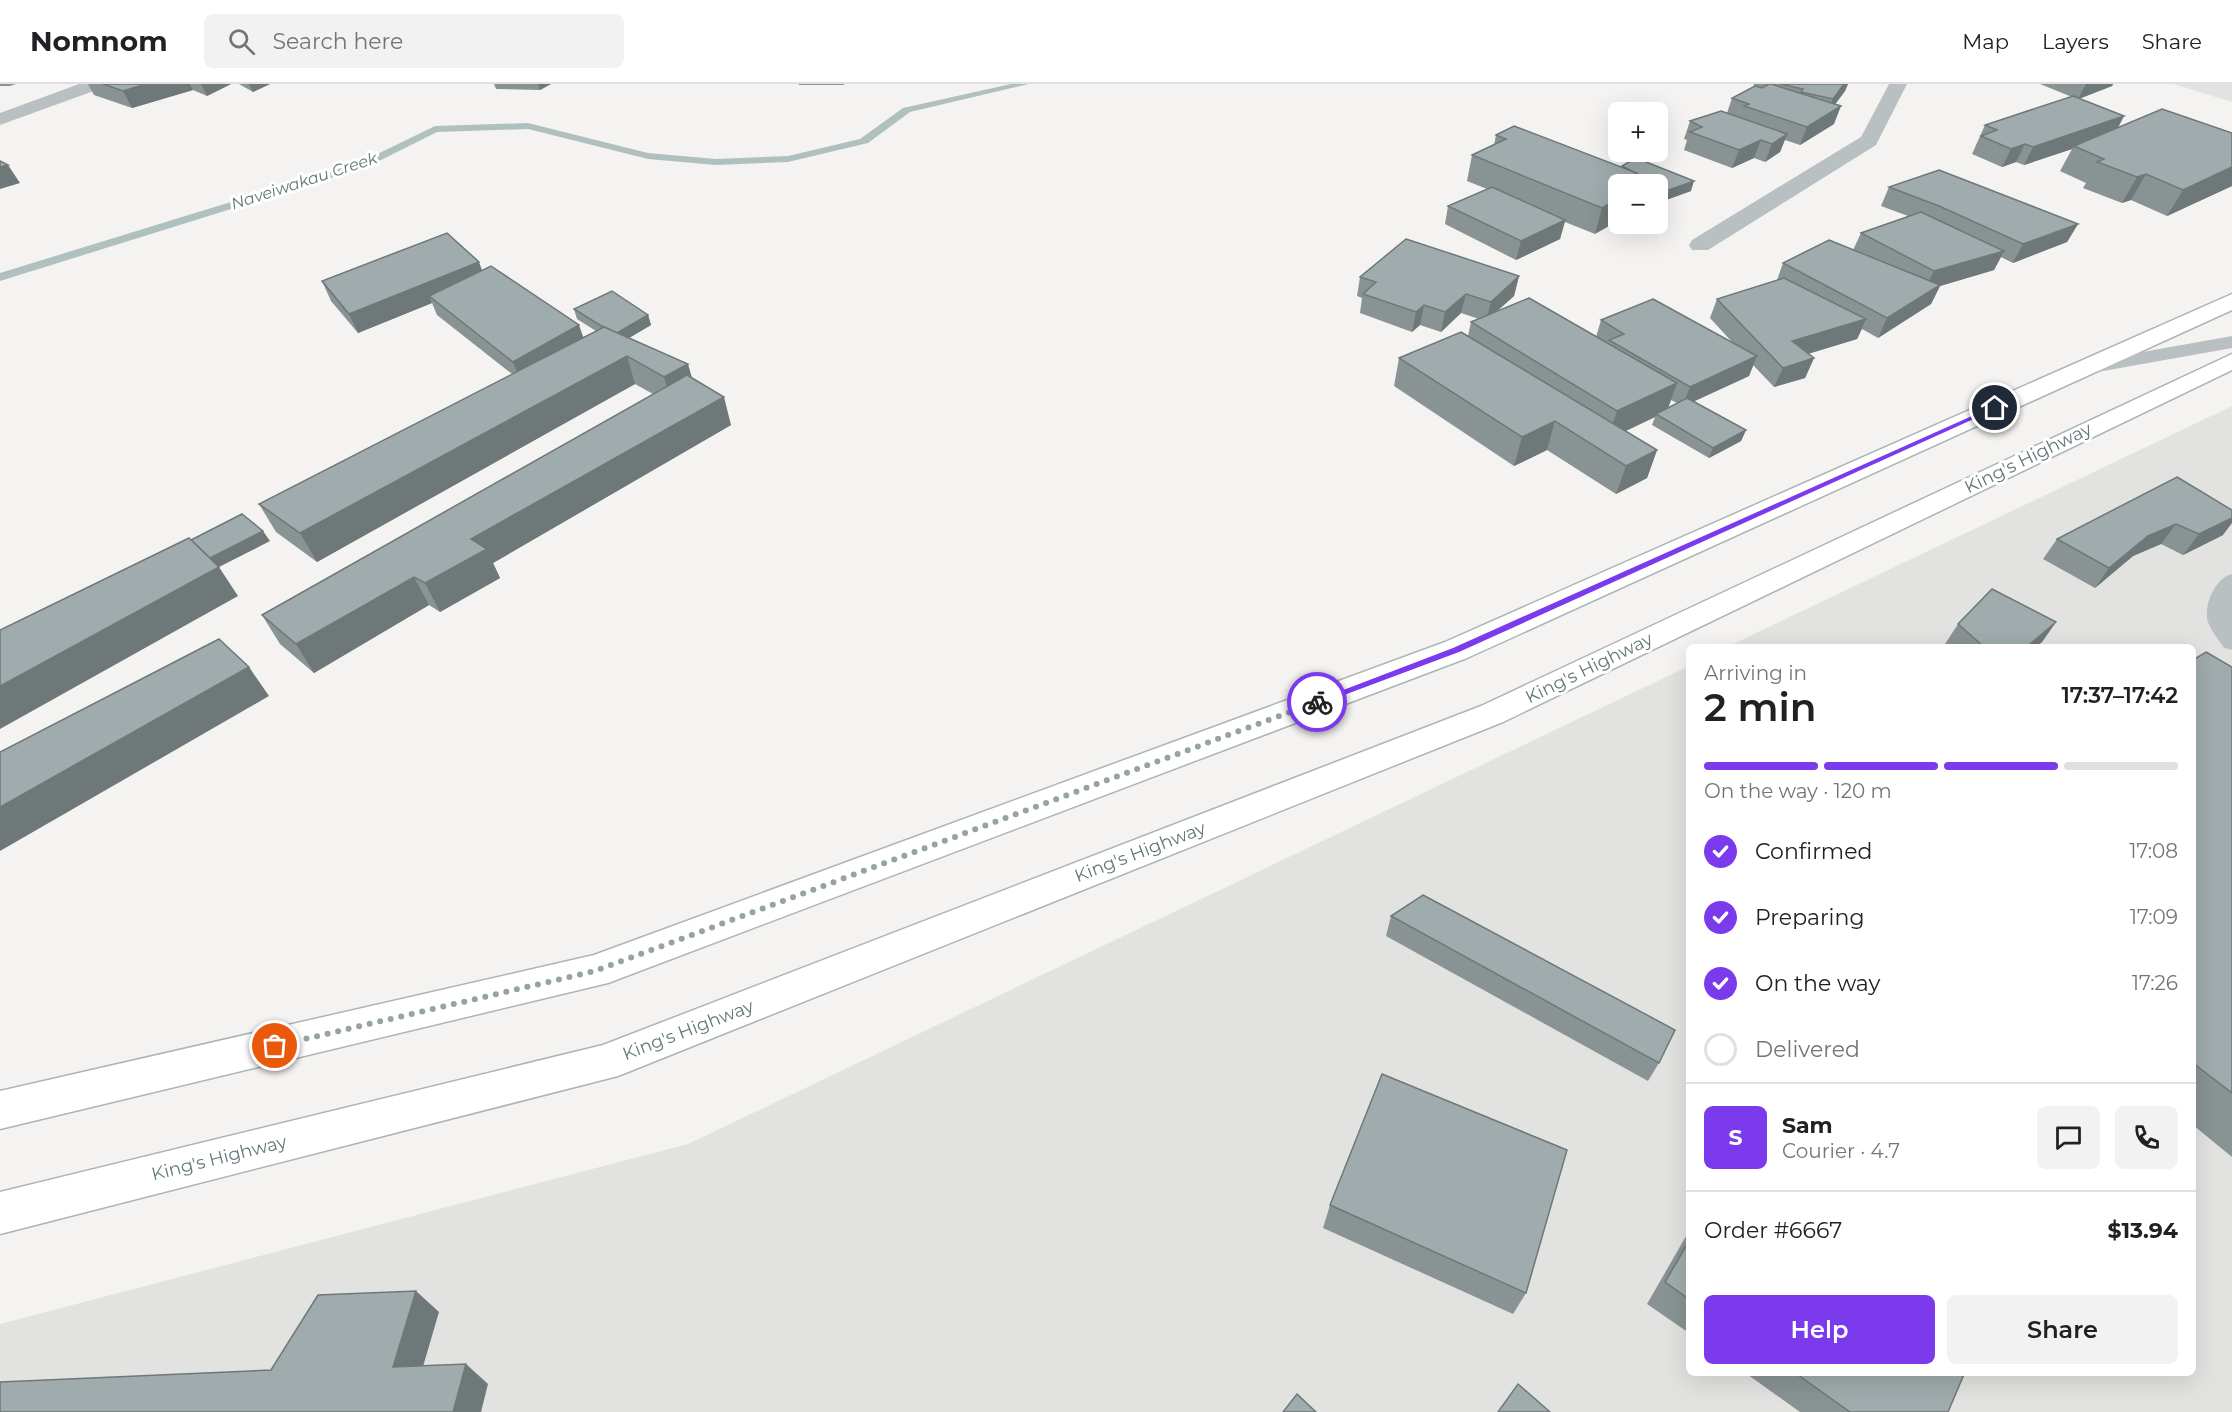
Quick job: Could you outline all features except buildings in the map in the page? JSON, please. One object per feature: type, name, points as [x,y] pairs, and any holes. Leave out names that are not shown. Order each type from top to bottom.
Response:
[{"type":"highway","points":[[0,1110],[595,971],[1456,650],[2232,302]]},
{"type":"highway","name":"King's Highway","points":[[0,1213],[604,1063],[1492,714],[2232,361]]},
{"type":"street","points":[[0,119],[96,84]]},
{"type":"street","points":[[1700,245],[1869,141],[1898,84]]},
{"type":"lane","points":[[2081,369],[2232,342]]},
{"type":"lane","points":[[2232,581],[2223,591],[2219,621],[2232,642]]},
{"type":"shaded area","points":[[2173,84],[2232,84],[2232,102]]},
{"type":"shaded area","points":[[2232,406],[2232,1412],[0,1412],[0,1324],[688,1144],[1686,667],[1686,1376],[2196,1376],[2196,644],[1733,644]]},
{"type":"waterway","name":"Naveiwakau Creek","points":[[0,277],[365,164],[435,129],[528,126],[648,156],[716,162],[788,159],[864,141],[907,110],[1024,84]]},
{"type":"way so far","points":[[275,1046],[595,971],[1317,702]]},
{"type":"route","points":[[1317,702],[1456,650],[1995,408]]}]
